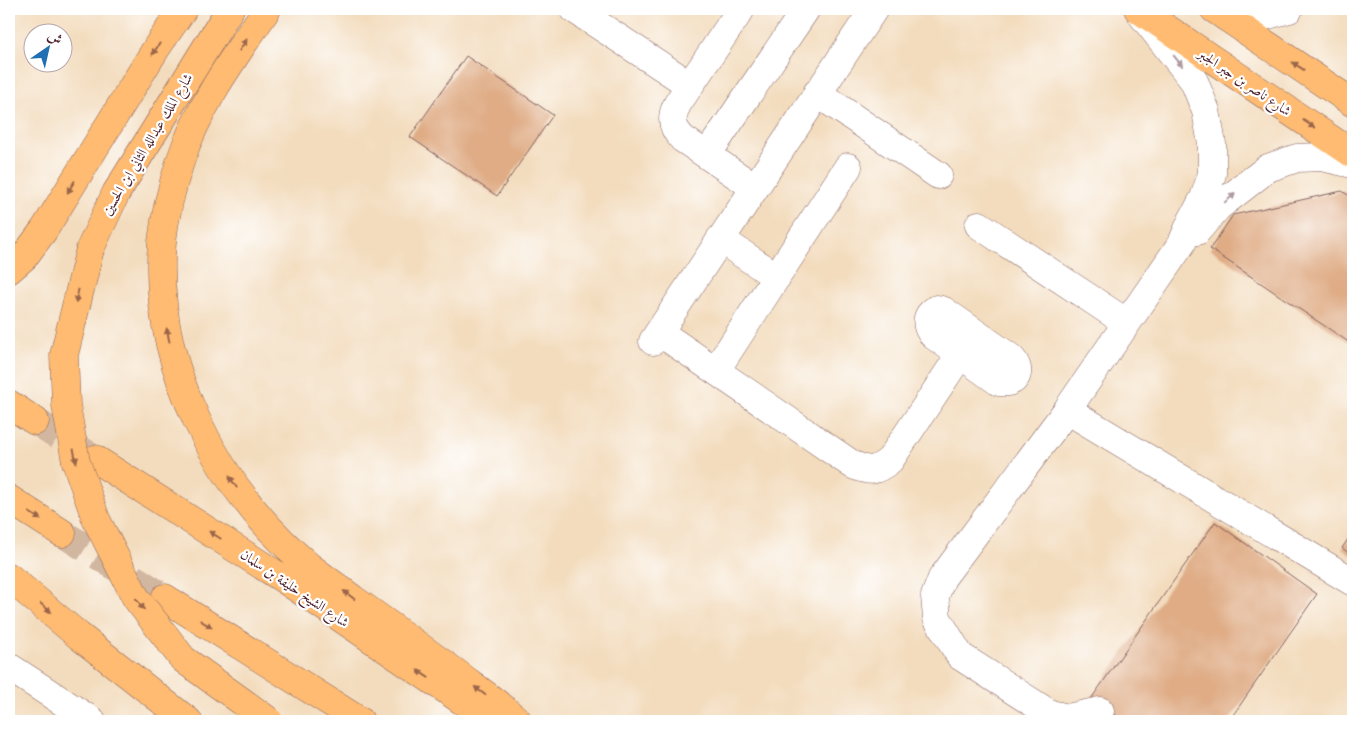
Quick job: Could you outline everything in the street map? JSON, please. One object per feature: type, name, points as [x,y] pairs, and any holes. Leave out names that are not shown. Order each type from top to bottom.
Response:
[{"type":"main road","points":[[9,270],[24,257],[44,230],[157,47],[183,9]]},
{"type":"main road","name":"شارع الملك عبدالله الثاني ابن الحسين","points":[[230,9],[116,193],[90,248],[64,355],[66,405],[76,462],[96,520],[136,598],[183,659],[269,721]]},
{"type":"main road","points":[[267,9],[198,118],[182,158],[170,200],[162,242],[162,287],[167,331],[178,374],[194,416],[215,454],[242,496],[274,534],[310,567],[480,690],[518,721]]},
{"type":"main road","name":"شارع ناصر بن جبر الجبر","points":[[1137,9],[1353,154]]},
{"type":"main road","points":[[1220,13],[1353,103]]},
{"type":"main road","points":[[9,404],[35,421]]},
{"type":"main road","name":"شارع الشيخ خليفة بن سلمان","points":[[95,459],[285,580],[492,721]]},
{"type":"main road","points":[[9,499],[62,533]]},
{"type":"main road","points":[[9,577],[87,642],[188,721]]},
{"type":"main road","points":[[165,598],[360,721]]},
{"type":"street","points":[[574,9],[690,85]]},
{"type":"street","points":[[741,9],[673,111],[672,122],[676,131],[706,155],[754,187]]},
{"type":"street","points":[[706,155],[806,9]]},
{"type":"street","points":[[874,9],[656,337],[716,370],[853,465],[866,470],[878,470],[890,460],[960,355]]},
{"type":"street","points":[[1100,711],[1068,718],[1056,718],[960,656],[937,618],[935,596],[942,578],[1067,410],[1182,244],[1204,198],[1212,174],[1212,144],[1206,111],[1194,81],[1137,9]]},
{"type":"street","points":[[1220,13],[1258,18],[1289,9]]},
{"type":"street","points":[[817,93],[938,175]]},
{"type":"street","points":[[1182,244],[1200,229],[1218,207],[1268,168],[1296,158],[1322,157],[1353,164]]},
{"type":"street","points":[[716,370],[848,167]]},
{"type":"street","points":[[979,225],[1127,323]]},
{"type":"street","points":[[720,239],[777,277]]},
{"type":"street","points":[[1067,410],[1353,582]]},
{"type":"street","points":[[9,668],[92,721]]},
{"type":"building","points":[[466,56],[553,115],[497,196],[410,137]]},
{"type":"building","points":[[1342,191],[1353,198],[1353,345],[1210,249],[1233,215]]},
{"type":"building","points":[[1215,522],[1317,594],[1229,721],[1124,721],[1091,699]]},
{"type":"building","points":[[1353,532],[1353,556],[1342,548]]},
{"type":"tunnel","points":[[35,421],[89,455]]},
{"type":"tunnel","points":[[62,533],[165,598]]}]
